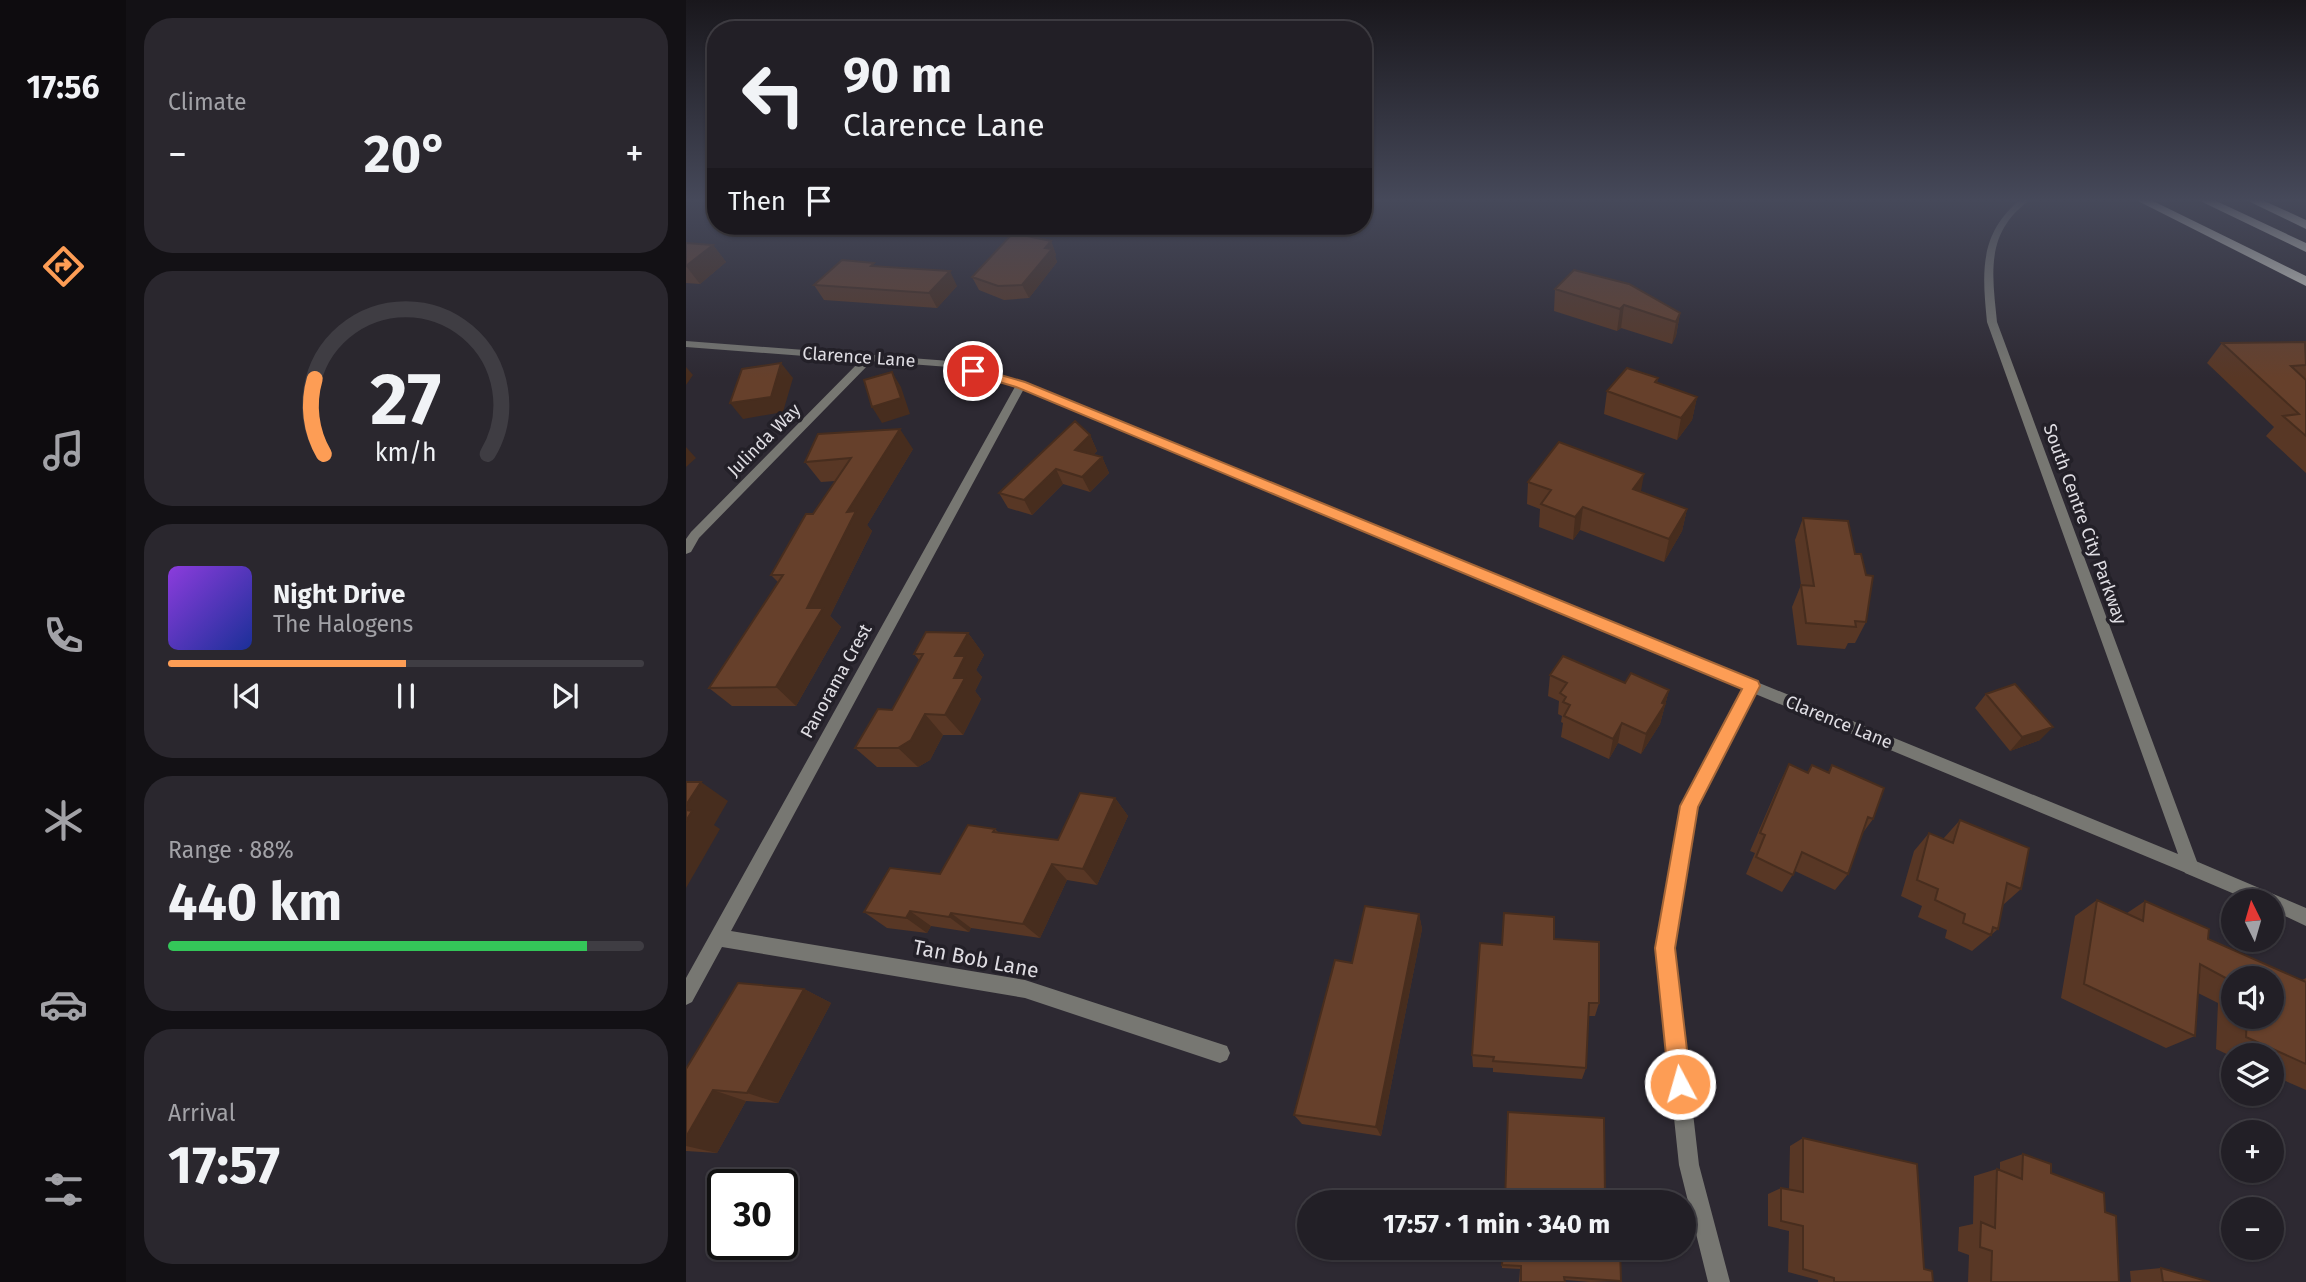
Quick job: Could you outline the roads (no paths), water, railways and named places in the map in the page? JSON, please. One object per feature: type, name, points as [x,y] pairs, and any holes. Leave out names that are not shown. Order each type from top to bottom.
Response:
[{"type":"highway","points":[[2260,259],[2306,282]]},
{"type":"highway","points":[[2288,259],[2306,268]]},
{"type":"street","name":"South Centre City Parkway","points":[[1989,259],[1986,271],[1992,322],[2191,867]]},
{"type":"street","name":"Clarence Lane","points":[[686,344],[950,364],[1021,385],[2241,889]]},
{"type":"street","name":"Julinda Way","points":[[686,549],[695,535],[869,358]]},
{"type":"street","name":"Panorama Crest","points":[[686,996],[1021,385]]},
{"type":"street","points":[[1719,1282],[1689,1165],[1665,948],[1689,806],[1752,686]]},
{"type":"street","name":"Clarence Lane","points":[[2284,908],[2306,917]]},
{"type":"street","name":"Tan Bob Lane","points":[[718,938],[1025,989],[1220,1053]]}]
